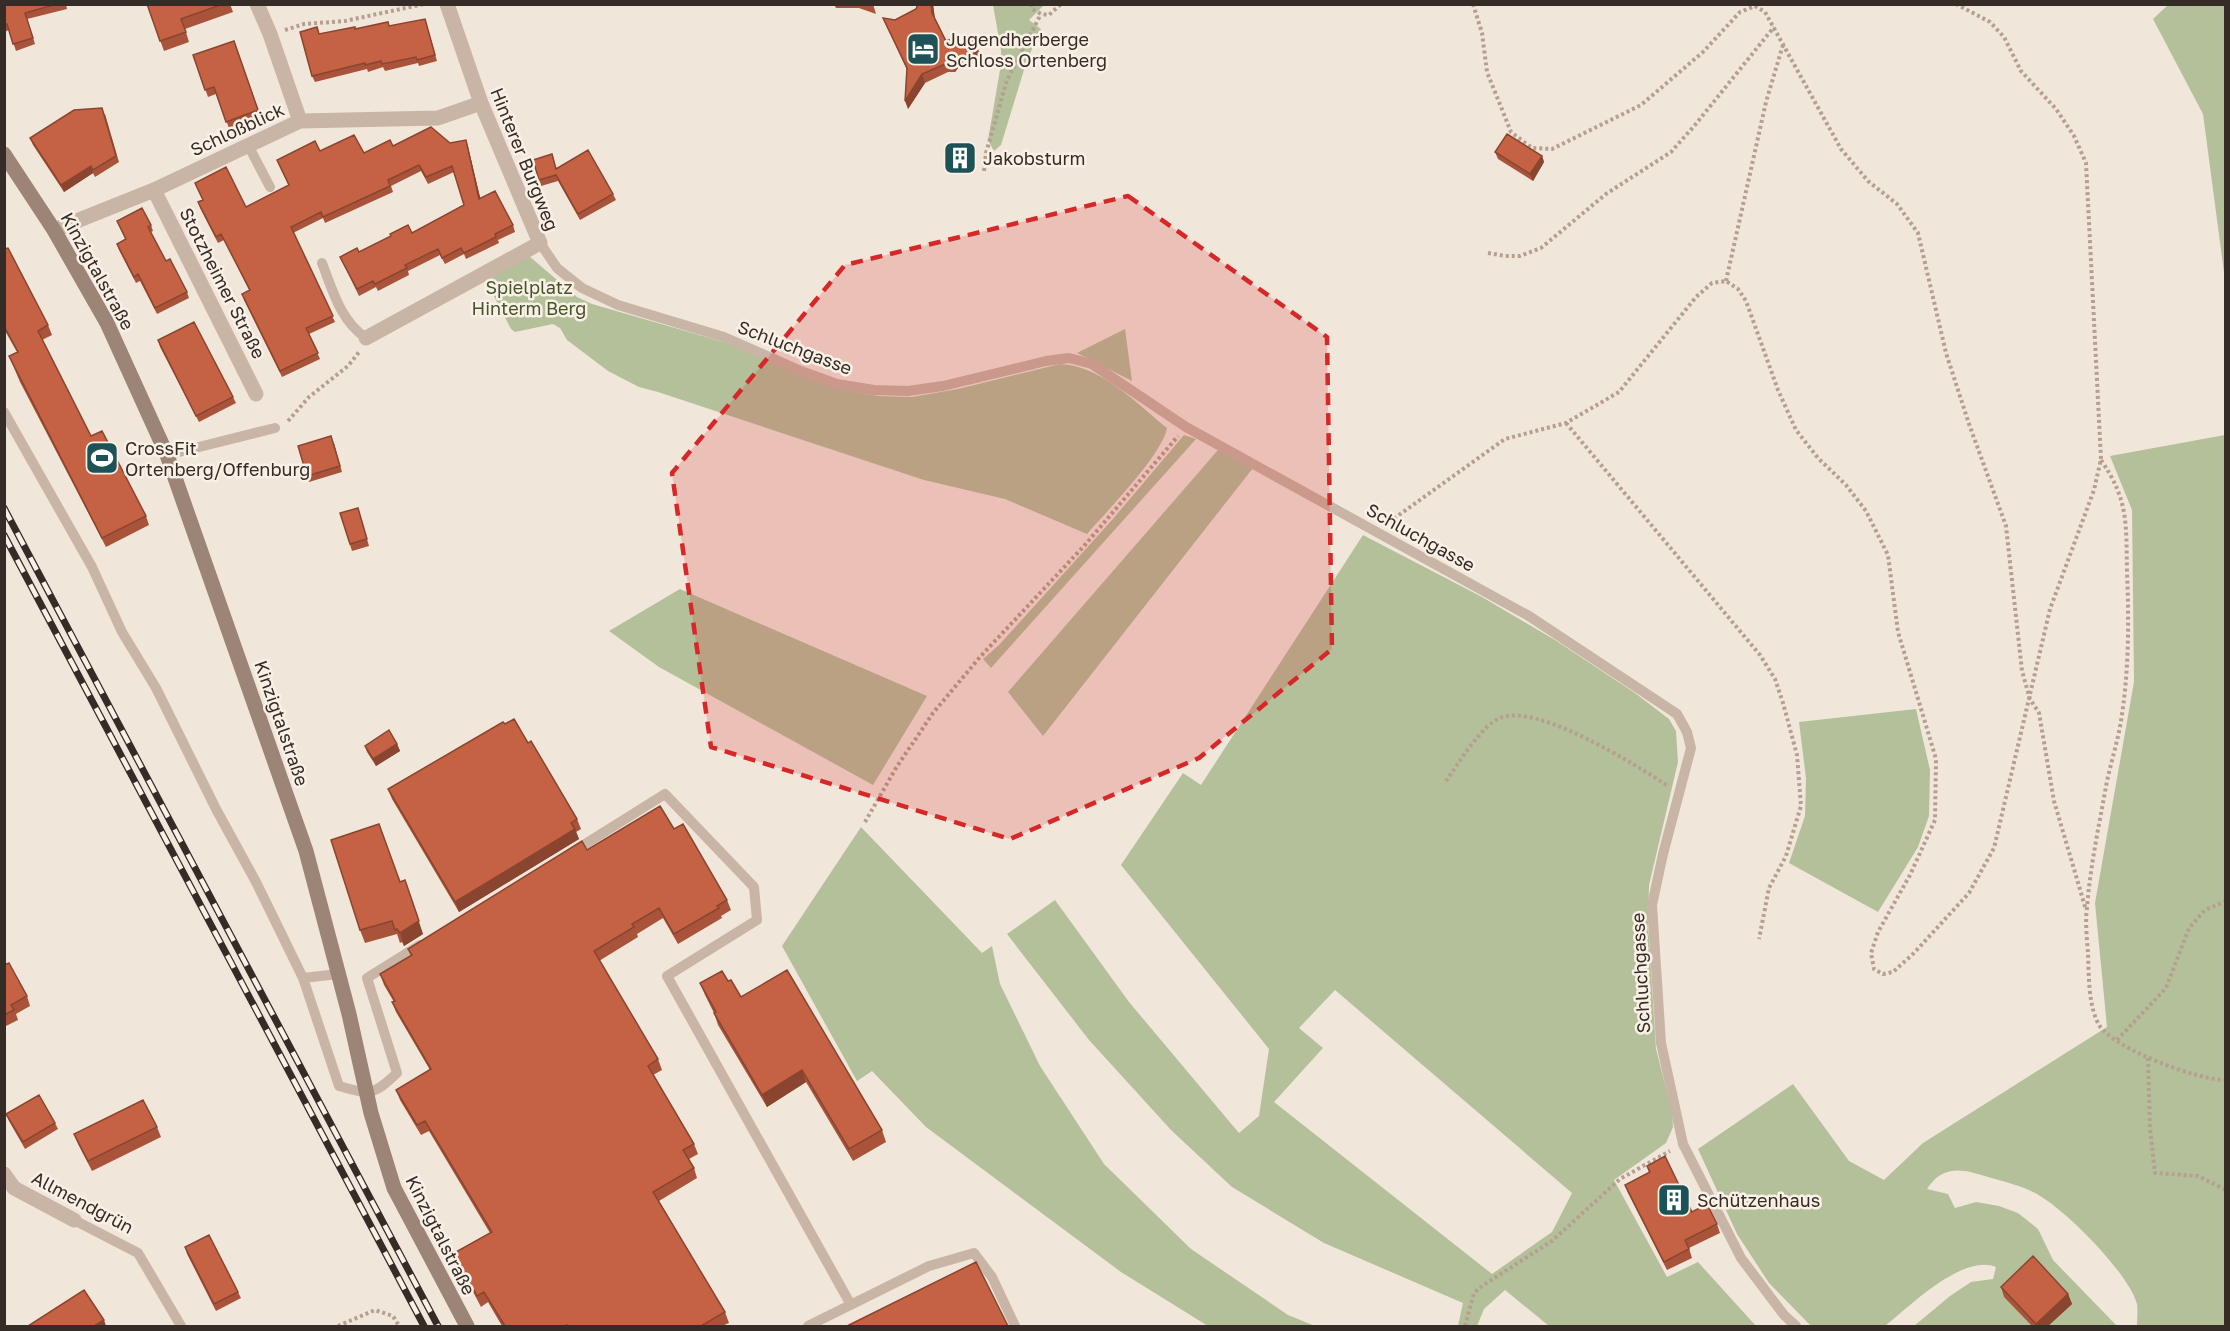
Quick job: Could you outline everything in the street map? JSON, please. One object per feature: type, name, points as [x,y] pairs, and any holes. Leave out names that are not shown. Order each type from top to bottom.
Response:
[{"type":"main road","name":"Kinzigtalstraße","points":[[4,154],[54,230],[107,323],[167,455],[306,851],[366,1094],[394,1188],[466,1326]]},
{"type":"street","points":[[256,4],[270,34],[300,121]]},
{"type":"street","name":"Hinterer Burgweg","points":[[366,338],[540,243],[481,103],[447,4]]},
{"type":"street","name":"Schloßblick","points":[[54,230],[154,190],[300,121],[438,118],[481,103]]},
{"type":"street","name":"Stotzheimer Straße","points":[[154,190],[256,394]]},
{"type":"street","name":"Allmendgrün","points":[[4,1174],[14,1188],[74,1220]]},
{"type":"lane","points":[[248,145],[270,187]]},
{"type":"lane","name":"Schluchgasse","points":[[540,243],[557,268],[582,288],[618,305],[723,337],[837,384],[874,390],[908,391],[943,386],[1046,361],[1069,358],[1092,364],[1186,427],[1529,616],[1677,714],[1687,732],[1691,748],[1652,905],[1661,1043],[1683,1144],[1741,1258],[1784,1315],[1796,1326]]},
{"type":"lane","points":[[322,263],[342,312],[353,329],[366,338]]},
{"type":"lane","points":[[4,412],[87,557],[122,632],[156,688],[216,809],[256,882],[303,978],[339,1086],[366,1094],[381,1089],[397,1073],[367,978],[426,941]]},
{"type":"lane","points":[[167,455],[275,428]]},
{"type":"lane","points":[[565,856],[665,794],[754,887],[757,920],[667,976],[851,1305]]},
{"type":"lane","points":[[303,978],[338,974]]},
{"type":"lane","name":"Allmendgrün","points":[[74,1220],[138,1253],[181,1326]]},
{"type":"lane","points":[[808,1326],[929,1266],[974,1253],[992,1277],[1015,1326]]},
{"type":"path","points":[[270,34],[304,24],[345,21],[424,4]]},
{"type":"path","points":[[1031,4],[1032,9],[1049,15],[1061,4]]},
{"type":"path","points":[[1473,4],[1482,33],[1487,72],[1510,132],[1532,148],[1552,149],[1641,105],[1703,52],[1740,12],[1755,6],[1765,12],[1841,149],[1868,180],[1897,204],[1918,233],[1946,353],[2006,526],[2022,671],[2030,699],[2039,713],[2054,801],[2086,910]]},
{"type":"path","points":[[1377,531],[1504,439],[1566,423],[1619,392],[1696,297],[1712,283],[1726,281],[1738,290],[1746,301],[1778,390],[1796,430],[1818,458],[1846,485],[1866,511],[1888,555],[1898,632],[1936,759],[1935,820],[1910,875],[1878,932],[1871,953],[1874,969],[1883,974],[1893,972],[1914,953],[1970,893],[1994,848],[2050,609],[2094,489],[2101,459],[2086,163],[2056,109],[2020,70],[2004,37],[1990,22],[1956,4]]},
{"type":"path","points":[[984,171],[986,153],[1007,80],[1041,14]]},
{"type":"path","points":[[1488,253],[1520,256],[1541,248],[1606,194],[1671,152],[1774,27]]},
{"type":"path","points":[[1726,281],[1766,102],[1783,44]]},
{"type":"path","points":[[275,428],[289,420],[318,388],[348,366],[358,354],[366,338]]},
{"type":"path","points":[[1566,423],[1760,655],[1775,679],[1797,755],[1801,806],[1786,856],[1769,888],[1759,939]]},
{"type":"path","points":[[866,822],[896,768],[933,713],[980,657],[1084,546],[1186,427]]},
{"type":"path","points":[[2101,459],[2115,480],[2125,511],[2129,625],[2121,723],[2105,790],[2086,910],[2089,977],[2095,1014],[2104,1031],[2148,1058],[2214,1080],[2226,1080]]},
{"type":"path","points":[[1446,781],[1483,733],[1499,718],[1517,714],[1555,723],[1654,777],[1679,794]]},
{"type":"path","points":[[2117,1040],[2166,988],[2189,928],[2205,910],[2226,901]]},
{"type":"path","points":[[2148,1058],[2154,1173],[2198,1176],[2226,1190]]},
{"type":"path","points":[[1464,1326],[1474,1293],[1482,1286],[1552,1241],[1620,1179],[1683,1144]]},
{"type":"path","points":[[338,1326],[375,1310],[393,1316],[399,1326]]},
{"type":"highlighted area","points":[[1128,196],[1327,337],[1332,649],[1199,758],[1010,839],[711,747],[672,473],[845,265]]},
{"type":"green space","points":[[2169,4],[2225,5],[2225,280],[2203,114],[2153,19]]},
{"type":"green space","points":[[993,5],[1044,5],[1029,20],[1041,29],[1027,60],[1001,145],[994,151],[988,140],[1001,64],[1001,50]]},
{"type":"green space","name":"Spielplatz Hinterm Berg","points":[[529,256],[577,297],[592,304],[727,343],[846,390],[879,396],[912,397],[958,389],[1060,364],[1090,371],[1118,387],[1167,428],[1163,439],[1145,467],[1087,534],[1005,499],[924,480],[639,387],[608,371],[567,340],[560,328],[553,324],[515,332],[511,329],[486,281]]},
{"type":"green space","points":[[1125,329],[1132,381],[1077,353]]},
{"type":"green space","points":[[1184,435],[1196,439],[991,668],[983,659],[999,645],[1112,520]]},
{"type":"green space","points":[[2225,435],[2225,1326],[2137,1326],[2137,1304],[2121,1275],[2092,1240],[2059,1209],[2044,1198],[2021,1187],[1970,1172],[1954,1171],[1940,1175],[1927,1189],[1948,1194],[1955,1208],[1976,1202],[1999,1206],[2018,1213],[2038,1229],[2053,1260],[2117,1326],[1914,1326],[1971,1282],[1993,1279],[1996,1267],[1983,1265],[1968,1268],[1937,1284],[1885,1326],[1811,1326],[1769,1283],[1737,1234],[1698,1149],[1793,1084],[1849,1161],[1884,1180],[1923,1143],[2107,1027],[2095,903],[2134,682],[2132,510],[2110,456]]},
{"type":"green space","points":[[1218,450],[1253,468],[1043,736],[1008,692]]},
{"type":"green space","points":[[1363,535],[1482,597],[1555,640],[1635,693],[1669,719],[1676,731],[1678,762],[1649,885],[1648,923],[1656,1049],[1672,1112],[1673,1127],[1666,1143],[1614,1180],[1667,1277],[1698,1262],[1756,1326],[1549,1326],[1505,1290],[1484,1309],[1477,1326],[1458,1326],[1463,1303],[1324,1243],[1232,1187],[1171,1130],[1089,1040],[1007,934],[1055,900],[1129,1002],[1239,1133],[1259,1116],[1269,1049],[1121,865],[1183,773],[1201,785]],"holes":[[[1335,990],[1572,1193],[1552,1232],[1492,1274],[1274,1102],[1323,1048],[1299,1028]]]},
{"type":"green space","points":[[680,589],[927,696],[873,785],[659,667],[609,631]]},
{"type":"green space","points":[[1916,709],[1930,770],[1929,816],[1918,847],[1878,912],[1789,863],[1805,816],[1806,778],[1799,722]]},
{"type":"green space","points":[[861,827],[982,953],[992,946],[1000,984],[1040,1066],[1104,1164],[1191,1249],[1288,1315],[1315,1326],[1208,1326],[1121,1272],[926,1127],[872,1071],[857,1081],[782,946]]},
{"type":"building","points":[[4,4],[57,4],[25,13],[33,38],[13,44],[7,24],[4,25]]},
{"type":"building","points":[[147,4],[223,4],[181,19],[186,32],[160,41]]},
{"type":"building","name":"Jugendherberge Schloss Ortenberg","points":[[918,4],[931,4],[932,13],[946,41],[966,35],[972,37],[977,47],[969,56],[958,56],[952,64],[945,64],[922,74],[905,101],[907,68],[883,18],[895,20],[916,9]]},
{"type":"building","points":[[425,19],[435,55],[417,60],[416,57],[382,64],[381,61],[365,65],[365,63],[312,76],[300,32],[317,27],[319,34],[388,22],[389,26]]},
{"type":"building","points":[[234,41],[258,110],[226,122],[214,87],[205,90],[193,55]]},
{"type":"building","points":[[102,108],[116,156],[93,170],[91,166],[61,185],[30,138],[74,110]]},
{"type":"building","points":[[431,127],[450,143],[466,140],[479,199],[495,191],[513,225],[495,234],[496,237],[464,253],[461,248],[442,258],[438,249],[405,265],[407,268],[375,284],[373,281],[357,289],[340,257],[357,248],[359,252],[408,225],[412,233],[464,205],[452,166],[426,177],[419,165],[388,180],[390,186],[323,217],[321,212],[291,227],[333,316],[306,328],[318,353],[280,371],[242,294],[250,290],[221,234],[216,237],[198,202],[203,200],[195,183],[226,167],[246,207],[289,185],[277,160],[315,141],[320,151],[354,135],[364,153],[390,140],[393,146]]},
{"type":"building","points":[[1507,134],[1542,156],[1530,174],[1495,152]]},
{"type":"building","name":"Jakobsturm","points":[[961,144],[967,148],[970,155],[964,165],[956,166],[950,162],[947,155],[953,145]]},
{"type":"building","points":[[588,150],[613,194],[578,214],[556,175],[539,180],[533,160],[552,154],[556,169]]},
{"type":"building","points":[[142,208],[151,225],[148,227],[166,261],[170,259],[187,292],[155,308],[138,274],[134,277],[117,244],[126,239],[117,221]]},
{"type":"building","points":[[8,248],[48,325],[38,331],[91,436],[102,431],[146,516],[102,538],[9,356],[18,352],[4,326],[4,249]]},
{"type":"building","points":[[194,322],[233,397],[196,416],[158,340]]},
{"type":"building","points":[[331,436],[340,466],[307,476],[298,446]]},
{"type":"building","points":[[358,508],[367,539],[350,544],[340,513]]},
{"type":"building","points":[[514,719],[528,743],[531,741],[577,819],[571,823],[575,829],[455,902],[388,789],[503,722],[505,724]]},
{"type":"building","points":[[389,730],[397,744],[373,759],[365,746]]},
{"type":"building","points":[[660,806],[674,829],[683,824],[727,900],[717,906],[719,908],[674,934],[659,908],[632,924],[634,927],[594,951],[658,1059],[648,1066],[694,1144],[683,1150],[694,1168],[653,1192],[725,1312],[701,1326],[505,1326],[484,1292],[477,1296],[454,1253],[492,1232],[425,1121],[417,1125],[396,1090],[431,1069],[392,1002],[395,1001],[380,974],[412,955],[408,949],[582,841],[587,850]]},
{"type":"building","points":[[379,824],[400,882],[405,880],[419,921],[400,933],[397,929],[395,930],[392,921],[360,930],[331,840]]},
{"type":"building","points":[[9,963],[27,996],[11,1005],[14,1010],[4,1015],[4,965]]},
{"type":"building","points":[[787,970],[882,1130],[849,1149],[802,1070],[762,1095],[714,1013],[716,1012],[700,983],[722,971],[728,981],[731,980],[741,997]]},
{"type":"building","points":[[39,1095],[55,1123],[23,1142],[6,1114]]},
{"type":"building","points":[[143,1100],[157,1127],[88,1161],[74,1134]]},
{"type":"building","points":[[1665,1156],[1692,1212],[1707,1204],[1717,1224],[1685,1240],[1689,1249],[1664,1262],[1625,1185],[1650,1172],[1647,1166]]},
{"type":"building","points":[[209,1235],[238,1292],[214,1304],[185,1247]]},
{"type":"building","points":[[2033,1256],[2068,1294],[2036,1324],[2001,1287]]},
{"type":"building","points":[[976,1262],[1008,1326],[847,1326]]},
{"type":"building","points":[[84,1290],[104,1320],[94,1326],[28,1326]]},
{"type":"railway","points":[[4,508],[438,1326]]},
{"type":"railway","points":[[4,535],[424,1326]]},
{"type":"place","name":"Jugendherberge Schloss Ortenberg","points":[[923,49]]},
{"type":"place","name":"Jakobsturm","points":[[960,158]]},
{"type":"place","name":"CrossFit Ortenberg/Offenburg","points":[[102,458]]},
{"type":"place","name":"Schützenhaus","points":[[1674,1200]]}]
